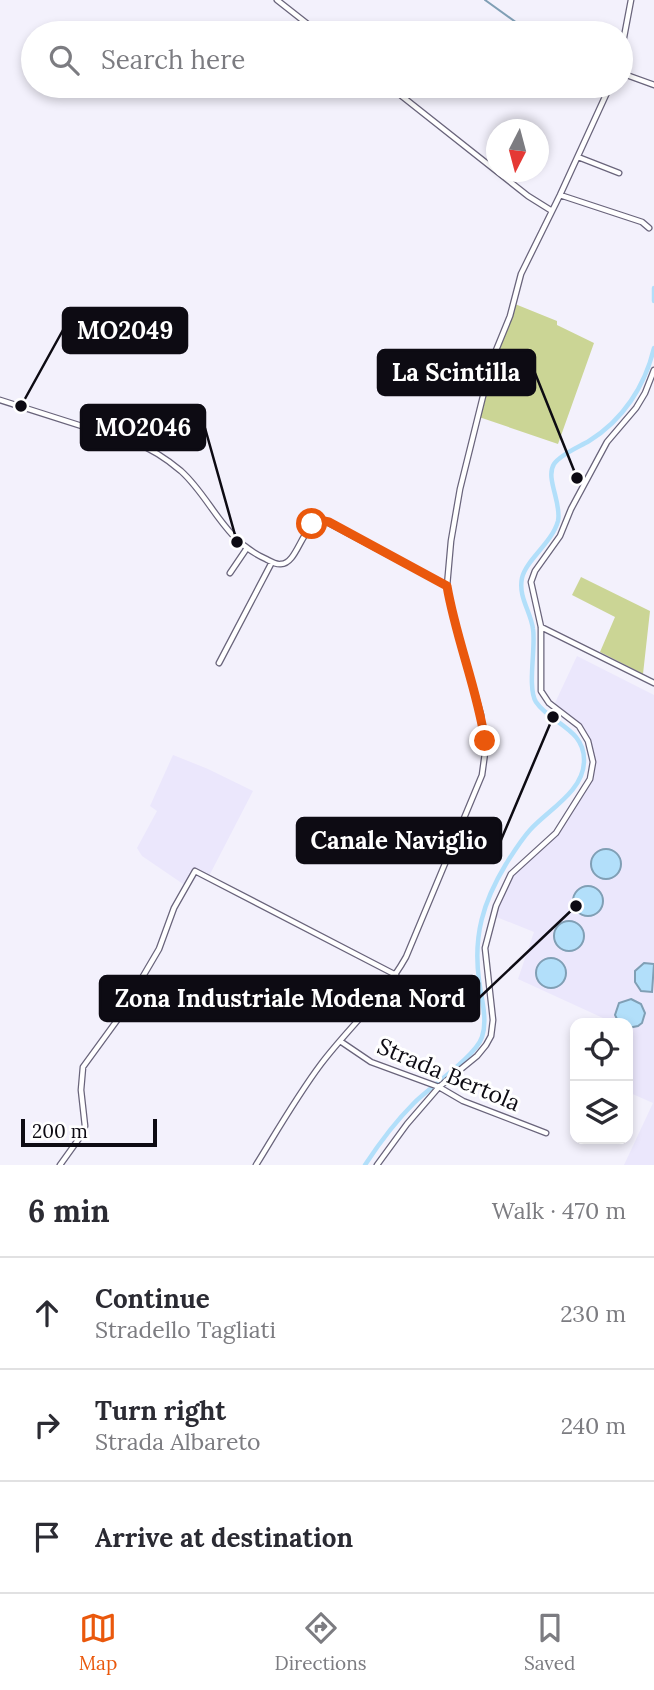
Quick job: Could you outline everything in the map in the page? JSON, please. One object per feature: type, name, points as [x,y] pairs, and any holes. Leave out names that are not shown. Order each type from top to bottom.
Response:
[{"type":"street","points":[[277,0],[304,21]]},
{"type":"street","points":[[627,21],[631,0]]},
{"type":"street","points":[[633,77],[654,85]]},
{"type":"street","points":[[404,98],[528,197],[552,211]]},
{"type":"street","points":[[256,1165],[320,1064],[396,975],[471,803],[484,763],[485,741],[481,715],[447,586],[461,480],[485,384],[510,316],[525,263],[561,195],[605,98]]},
{"type":"street","points":[[578,157],[619,173]]},
{"type":"street","points":[[561,195],[642,222],[649,228]]},
{"type":"street","points":[[377,1165],[439,1087],[477,1056],[491,1036],[493,1020],[485,948],[489,927],[505,886],[516,868],[559,830],[591,774],[592,753],[584,732],[549,703],[541,691],[541,627],[531,586],[533,575],[560,536],[571,509],[610,438],[636,408],[652,380],[654,370]]},
{"type":"street","points":[[0,407],[2,401],[153,451],[182,472],[230,533],[247,548],[272,562],[288,562],[312,524],[323,520],[447,586]]},
{"type":"street","points":[[230,573],[247,548]]},
{"type":"street","points":[[219,663],[272,562]]},
{"type":"street","points":[[541,627],[654,683]]},
{"type":"street","points":[[60,1165],[85,1126],[81,1079],[83,1067],[118,1019],[159,949],[174,908],[195,871],[396,975]]},
{"type":"street","name":"Strada Bertola","points":[[340,1041],[372,1062],[439,1087],[463,1101],[546,1133]]},
{"type":"shaded area","points":[[577,656],[654,695],[654,1165],[624,1165],[653,1103],[633,1094],[633,1018],[603,1018],[518,979],[534,932],[494,916],[511,877],[562,829],[592,780],[596,764],[587,733],[581,724],[554,705]]},
{"type":"shaded area","points":[[173,755],[253,791],[208,878],[198,875],[189,888],[142,856],[137,848],[157,811],[150,806]]},
{"type":"green space","points":[[515,304],[557,321],[557,325],[594,343],[558,444],[479,417],[494,359]]},
{"type":"green space","points":[[581,577],[650,611],[643,674],[600,652],[615,617],[572,595]]},
{"type":"water","points":[[606,849],[617,853],[621,864],[617,875],[606,879],[595,875],[591,864],[595,853]]},
{"type":"water","points":[[588,886],[599,890],[603,901],[599,912],[588,916],[577,912],[573,901],[577,890]]},
{"type":"water","points":[[569,921],[580,925],[584,936],[580,947],[569,951],[558,947],[554,936],[558,925]]},
{"type":"water","points":[[551,958],[562,962],[566,973],[562,984],[551,988],[540,984],[536,973],[540,962]]},
{"type":"water","points":[[644,963],[654,964],[652,992],[641,991],[635,982],[635,971]]},
{"type":"water","points":[[631,999],[641,1004],[645,1013],[642,1023],[633,1027],[633,1018],[616,1018],[619,1003]]},
{"type":"waterway","points":[[485,0],[514,21]]},
{"type":"waterway","points":[[654,288],[654,301]]},
{"type":"waterway","points":[[365,1165],[407,1110],[478,1045],[482,1037],[484,1009],[477,949],[491,892],[520,842],[572,791],[582,772],[583,750],[579,741],[542,710],[533,696],[533,629],[523,598],[522,578],[558,521],[558,506],[551,476],[554,464],[601,433],[622,412],[645,376],[654,348]]},
{"type":"place","name":"MO2049","points":[[21,406]]},
{"type":"place","name":"La Scintilla","points":[[577,478]]},
{"type":"place","name":"MO2046","points":[[237,542]]},
{"type":"place","name":"Canale Naviglio","points":[[553,717]]},
{"type":"place","name":"Zona Industriale Modena Nord","points":[[576,906]]},
{"type":"route","points":[[312,524],[319,520],[329,522],[447,586],[474,685],[485,741]]}]
